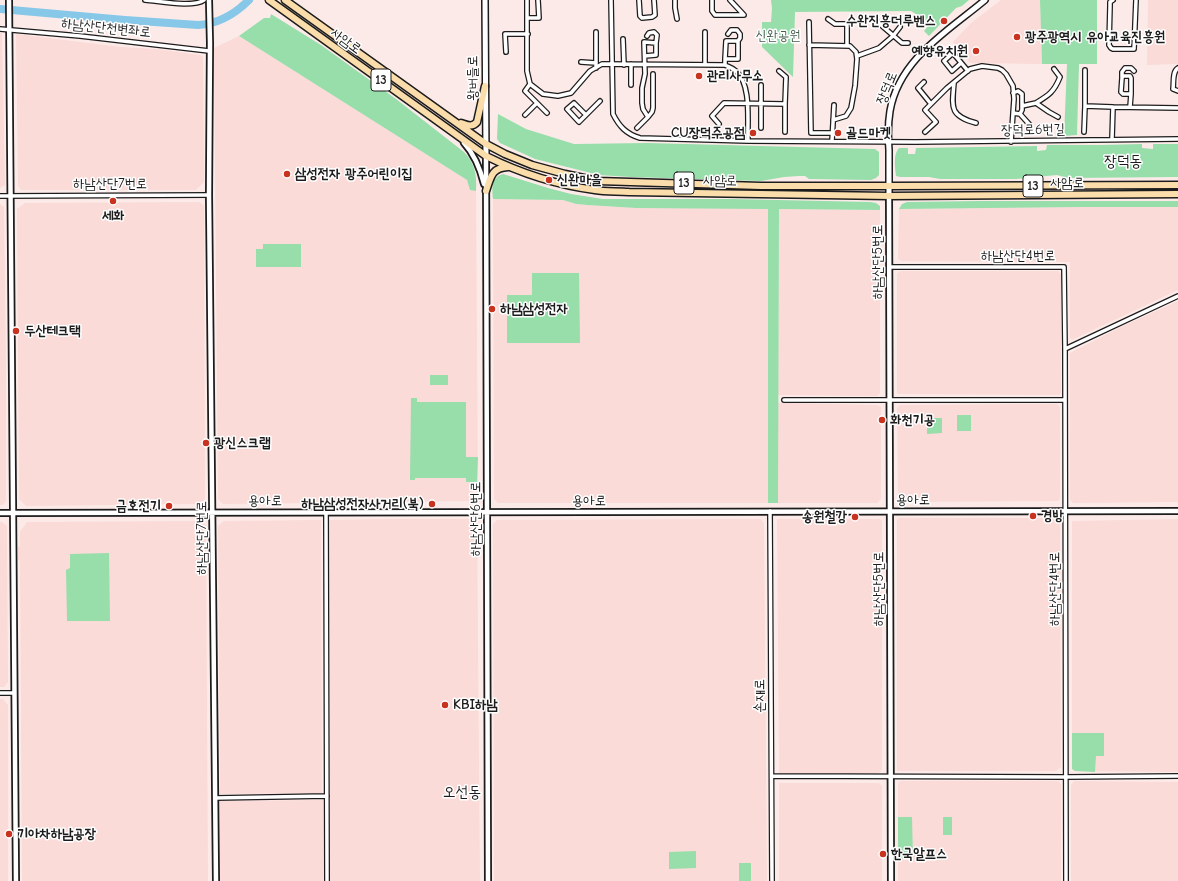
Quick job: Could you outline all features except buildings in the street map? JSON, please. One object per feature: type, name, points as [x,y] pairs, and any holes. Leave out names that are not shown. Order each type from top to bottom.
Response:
[{"type":"main road","name":"사암로","points":[[269,0],[486,156],[530,175],[562,184],[595,191],[889,196],[1178,194]]},
{"type":"main road","name":"사암로","points":[[286,0],[486,144],[505,154],[532,165],[598,181],[761,186],[1178,185]]},
{"type":"main road","name":"왕버들로","points":[[485,0],[486,156]]},
{"type":"main road","name":"장덕로","points":[[889,196],[888,142],[890,111],[894,96],[904,75],[918,56],[985,0]]},
{"type":"main road","points":[[455,122],[469,126],[476,124],[485,86]]},
{"type":"main road","points":[[486,191],[491,176],[494,172],[502,168],[510,167]]},
{"type":"street","points":[[9,0],[16,881]]},
{"type":"street","points":[[145,0],[188,4],[200,3],[204,0]]},
{"type":"street","points":[[527,0],[527,71],[530,84],[543,94],[558,96],[571,93],[590,71],[602,64],[725,65],[736,71],[744,81],[746,89],[748,141]]},
{"type":"street","points":[[528,18],[539,18],[538,0]]},
{"type":"street","name":"장덕로6번길","points":[[611,0],[613,114],[620,126],[629,134],[640,138],[748,141],[888,142],[1011,142],[1178,139]]},
{"type":"street","points":[[639,0],[640,16],[644,18],[652,17],[654,15],[654,0]]},
{"type":"street","points":[[675,0],[674,8],[677,18]]},
{"type":"street","points":[[712,0],[712,11],[715,15],[744,15],[730,0]]},
{"type":"street","points":[[1113,0],[1110,2],[1110,46],[1113,49],[1134,49],[1135,0]]},
{"type":"street","name":"하남산단7번로","points":[[209,2],[209,195],[216,881]]},
{"type":"street","points":[[828,19],[835,24],[847,25],[847,46]]},
{"type":"street","points":[[874,19],[902,43],[908,43]]},
{"type":"street","points":[[809,22],[811,134],[833,133]]},
{"type":"street","points":[[857,56],[879,48],[893,36],[900,27]]},
{"type":"street","name":"하남산단천변좌로","points":[[0,29],[9,28],[209,51]]},
{"type":"street","points":[[725,59],[738,59],[738,41],[740,34],[736,30],[731,30],[728,34]]},
{"type":"street","points":[[596,32],[596,68]]},
{"type":"street","points":[[645,56],[656,55],[657,35],[654,32],[649,33],[647,36]]},
{"type":"street","points":[[705,32],[705,65]]},
{"type":"street","points":[[506,52],[505,34],[528,34]]},
{"type":"street","points":[[623,39],[624,65]]},
{"type":"street","points":[[725,65],[726,41],[738,41]]},
{"type":"street","points":[[648,117],[642,107],[642,88],[645,64],[644,42],[656,42]]},
{"type":"street","points":[[810,45],[850,46],[856,52],[855,86],[851,108],[846,116],[833,120]]},
{"type":"street","points":[[961,63],[952,71],[944,61],[953,53],[968,71]]},
{"type":"street","points":[[581,62],[596,63]]},
{"type":"street","points":[[631,64],[631,85]]},
{"type":"street","points":[[925,132],[936,122],[925,110],[931,104],[968,71],[975,67],[993,67],[1002,70],[1013,86],[1014,93],[1011,142]]},
{"type":"street","points":[[1131,94],[1122,93],[1122,72],[1125,68],[1131,68],[1134,71]]},
{"type":"street","points":[[1178,68],[1176,70],[1174,89],[1175,91],[1178,91]]},
{"type":"street","points":[[1022,106],[1036,103],[1051,94],[1060,77],[1054,69]]},
{"type":"street","points":[[1084,132],[1085,70]]},
{"type":"street","points":[[779,71],[786,77],[785,132]]},
{"type":"street","points":[[637,128],[652,112],[653,74]]},
{"type":"street","points":[[1122,77],[1130,76],[1131,78],[1130,107]]},
{"type":"street","points":[[924,82],[918,88],[931,104]]},
{"type":"street","points":[[954,83],[954,108],[959,117],[976,123]]},
{"type":"street","points":[[530,84],[525,91],[547,113]]},
{"type":"street","points":[[761,85],[761,128]]},
{"type":"street","points":[[1014,93],[1018,92],[1022,94],[1020,114]]},
{"type":"street","points":[[571,93],[574,103],[586,115]]},
{"type":"street","points":[[574,103],[567,109],[579,122],[600,101]]},
{"type":"street","points":[[525,115],[537,103]]},
{"type":"street","points":[[719,124],[712,116],[724,103],[785,104]]},
{"type":"street","points":[[1036,103],[1058,117]]},
{"type":"street","points":[[832,141],[834,105]]},
{"type":"street","points":[[1085,106],[1178,108]]},
{"type":"street","points":[[1112,139],[1113,106]]},
{"type":"street","points":[[1013,113],[1020,114],[1029,124]]},
{"type":"street","points":[[459,137],[475,157],[486,191]]},
{"type":"street","name":"하남산단6번로","points":[[486,156],[488,881]]},
{"type":"street","name":"하남산단7번로","points":[[0,196],[209,195]]},
{"type":"street","name":"하남산단5번로","points":[[889,196],[891,400],[891,881]]},
{"type":"street","name":"하남산단4번로","points":[[889,267],[1064,267],[1066,349],[1066,881]]},
{"type":"street","points":[[1066,349],[1178,296]]},
{"type":"street","points":[[784,400],[1065,400]]},
{"type":"street","name":"용아로","points":[[0,513],[1178,510]]},
{"type":"street","name":"손재로","points":[[770,511],[772,881]]},
{"type":"street","points":[[326,512],[327,881]]},
{"type":"street","points":[[0,693],[14,693]]},
{"type":"street","points":[[772,776],[1178,776]]},
{"type":"street","points":[[215,798],[327,796]]},
{"type":"shaded area","name":"광주광역시 유아교육진흥원","points":[[1001,0],[1040,0],[1042,64],[971,63],[953,42],[971,23]]},
{"type":"shaded area","points":[[1148,0],[1178,0],[1178,64],[1147,65]]},
{"type":"shaded area","points":[[0,33],[2,33],[5,185],[0,188]]},
{"type":"shaded area","points":[[16,34],[121,47],[156,49],[200,55],[203,57],[204,182],[196,190],[21,190],[18,186]]},
{"type":"shaded area","points":[[239,36],[467,180],[470,190],[476,191],[478,498],[474,501],[223,504],[218,499],[214,48]]},
{"type":"shaded area","points":[[493,199],[563,200],[576,204],[636,208],[768,208],[768,503],[498,503],[494,499]]},
{"type":"shaded area","points":[[200,202],[204,206],[205,499],[201,504],[26,506],[19,499],[17,209],[25,203]]},
{"type":"shaded area","points":[[0,204],[4,207],[6,363],[6,501],[3,505],[0,505]]},
{"type":"shaded area","points":[[1178,207],[1178,290],[1072,340],[1070,338],[1070,262],[902,261],[898,258],[899,209]]},
{"type":"shaded area","points":[[779,209],[880,210],[880,393],[877,396],[778,395]]},
{"type":"shaded area","points":[[900,271],[1058,271],[1061,274],[1061,393],[1059,395],[897,393],[897,274]]},
{"type":"shaded area","points":[[1178,301],[1178,502],[1073,503],[1070,500],[1070,353],[1123,326]]},
{"type":"shaded area","points":[[778,403],[877,405],[881,407],[881,499],[877,503],[778,503]]},
{"type":"shaded area","name":"화천기공","points":[[1057,404],[1060,407],[1060,499],[1058,501],[901,502],[898,499],[897,408],[900,405]]},
{"type":"shaded area","points":[[899,518],[1058,518],[1060,520],[1061,767],[1056,771],[897,771],[897,520]]},
{"type":"shaded area","points":[[472,519],[477,524],[480,881],[330,881],[329,520]]},
{"type":"shaded area","points":[[761,519],[764,523],[767,881],[494,881],[493,524],[497,520]]},
{"type":"shaded area","points":[[777,519],[880,519],[882,521],[882,769],[879,773],[779,774]]},
{"type":"shaded area","points":[[1178,519],[1178,772],[1075,771],[1072,769],[1072,521]]},
{"type":"shaded area","points":[[321,520],[322,793],[220,794],[218,526],[224,521]]},
{"type":"shaded area","points":[[201,521],[206,525],[208,881],[22,881],[20,560],[18,560],[20,532],[27,522]]},
{"type":"shaded area","points":[[0,522],[7,526],[8,682],[4,687],[0,687]]},
{"type":"shaded area","points":[[0,699],[3,699],[8,705],[8,881],[0,881]]},
{"type":"shaded area","points":[[900,781],[1059,781],[1061,785],[1061,881],[898,881],[898,784]]},
{"type":"shaded area","points":[[1074,781],[1178,782],[1178,881],[1071,881],[1071,785]]},
{"type":"shaded area","points":[[779,783],[879,783],[882,786],[882,881],[779,881]]},
{"type":"shaded area","points":[[323,800],[323,881],[220,881],[219,801]]},
{"type":"green space","name":"신완공원","points":[[771,0],[969,0],[962,6],[956,8],[929,36],[924,31],[928,26],[919,16],[911,11],[795,12],[793,77],[762,47],[762,22],[771,22]]},
{"type":"green space","points":[[1040,0],[1097,0],[1097,64],[1079,64],[1077,135],[1064,136],[1067,64],[1042,64]]},
{"type":"green space","points":[[271,14],[321,45],[396,99],[464,152],[471,160],[473,165],[476,180],[476,191],[470,190],[467,180],[239,36],[264,18],[270,18]]},
{"type":"green space","points":[[498,114],[526,129],[574,144],[647,143],[875,149],[879,152],[879,175],[871,180],[809,179],[805,176],[799,176],[761,181],[599,175],[535,159],[500,143],[497,139]]},
{"type":"green space","points":[[1142,144],[1142,148],[1153,149],[1153,144],[1178,144],[1178,177],[1068,178],[1057,175],[1016,179],[940,179],[929,177],[896,176],[895,157],[899,148],[908,148],[908,154],[915,154],[916,148],[1037,146],[1037,151],[1046,150],[1047,145]]},
{"type":"green space","points":[[503,174],[571,194],[603,199],[732,199],[870,202],[876,203],[880,206],[880,210],[779,209],[778,503],[768,503],[768,209],[636,208],[576,204],[563,200],[493,199],[494,181]]},
{"type":"green space","points":[[1178,201],[1178,207],[899,209],[902,204],[907,202]]},
{"type":"green space","points":[[263,244],[301,244],[301,267],[256,267],[256,249],[263,249]]},
{"type":"green space","points":[[532,273],[579,273],[580,343],[507,343],[507,295],[532,295]]},
{"type":"green space","points":[[430,375],[448,375],[448,385],[430,385]]},
{"type":"green space","points":[[411,398],[417,398],[417,402],[466,402],[466,457],[478,457],[477,482],[466,482],[466,478],[415,478],[415,480],[410,480]]},
{"type":"green space","points":[[957,415],[971,415],[971,431],[957,431]]},
{"type":"green space","points":[[927,418],[942,418],[942,433],[927,434]]},
{"type":"green space","points":[[109,553],[110,621],[67,621],[66,570],[70,568],[70,554]]},
{"type":"green space","points":[[1072,733],[1104,733],[1104,756],[1096,756],[1095,772],[1075,771],[1072,769]]},
{"type":"green space","points":[[898,817],[912,817],[913,859],[898,859]]},
{"type":"green space","points":[[943,817],[952,817],[952,835],[943,835]]},
{"type":"green space","points":[[696,851],[696,868],[669,869],[669,852]]},
{"type":"green space","points":[[739,863],[751,863],[751,881],[739,881]]},
{"type":"waterway","points":[[0,9],[198,25],[212,23],[226,17],[238,10],[249,0]]},
{"type":"place","name":"수완진흥더루벤스","points":[[944,21]]},
{"type":"place","name":"광주광역시 유아교육진흥원","points":[[1017,37]]},
{"type":"place","name":"예향유치원","points":[[976,51]]},
{"type":"place","name":"관리사무소","points":[[699,76]]},
{"type":"place","name":"CU장덕주공점","points":[[753,133]]},
{"type":"place","name":"골드마켓","points":[[838,133]]},
{"type":"place","name":"삼성전자 광주어린이집","points":[[287,174]]},
{"type":"place","name":"신완마을","points":[[549,180]]},
{"type":"place","name":"세화","points":[[113,201]]},
{"type":"place","name":"하남삼성전자","points":[[492,309]]},
{"type":"place","name":"두산테크택","points":[[16,331]]},
{"type":"place","name":"화천기공","points":[[882,420]]},
{"type":"place","name":"광신스크랩","points":[[206,443]]},
{"type":"place","name":"하남삼성전자사거리(북)","points":[[432,504]]},
{"type":"place","name":"금호전기","points":[[169,506]]},
{"type":"place","name":"경방","points":[[1033,516]]},
{"type":"place","name":"송원철강","points":[[855,517]]},
{"type":"place","name":"KBI하남","points":[[445,705]]},
{"type":"place","name":"기아차하남공장","points":[[9,834]]},
{"type":"place","name":"한국알프스","points":[[883,854]]},
{"type":"district","name":"장덕동","points":[[1123,161]]},
{"type":"district","name":"오선동","points":[[462,792]]}]
